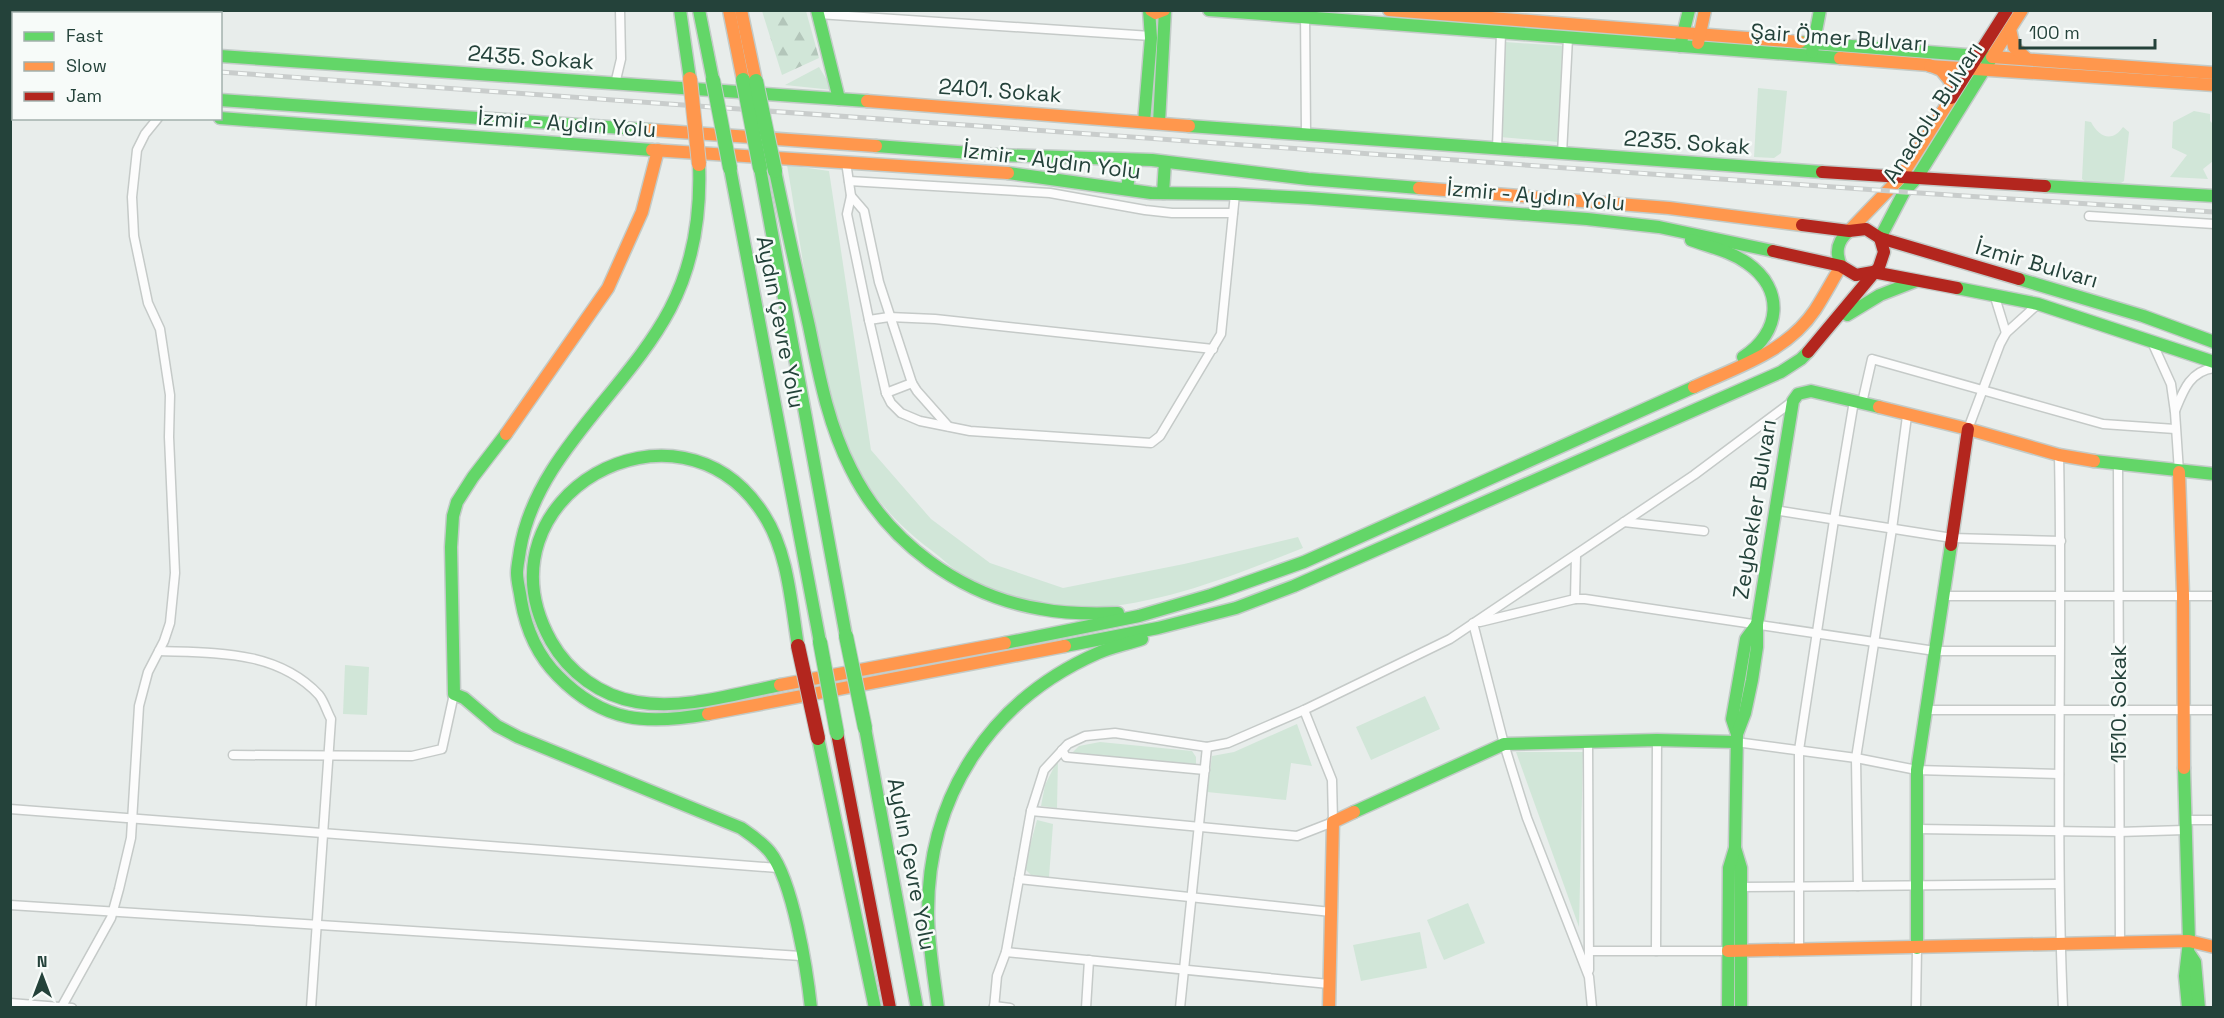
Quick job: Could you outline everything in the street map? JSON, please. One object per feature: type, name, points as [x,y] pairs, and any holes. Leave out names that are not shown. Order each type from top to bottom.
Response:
[{"type":"main road","points":[[680,10],[690,78],[702,193],[696,236],[686,271],[670,310],[648,346],[558,462],[533,504],[521,539],[517,577],[520,605],[530,636],[546,664],[570,690],[600,708],[639,720],[678,719],[1158,628],[1236,608]]},
{"type":"main road","name":"Aydın Çevre Yolu","points":[[699,10],[890,1008]]},
{"type":"main road","name":"Aydın Çevre Yolu","points":[[729,10],[750,81],[760,168],[917,1008]]},
{"type":"main road","points":[[741,10],[750,81],[775,171],[826,406],[855,478],[877,510],[907,543],[946,575],[982,592],[1025,607],[1066,615],[1108,614],[1172,607]]},
{"type":"main road","points":[[1144,122],[1151,36],[1150,10],[1156,13],[1164,10],[1159,123]]},
{"type":"main road","name":"Şair Ömer Bulvarı","points":[[1209,10],[1430,17],[1531,16],[1682,40]]},
{"type":"main road","name":"Şair Ömer Bulvarı","points":[[1389,10],[1501,33],[1985,56],[2214,73]]},
{"type":"main road","points":[[1682,40],[1689,10]]},
{"type":"main road","points":[[1699,41],[1706,10]]},
{"type":"main road","points":[[1813,49],[1820,10]]},
{"type":"main road","name":"Anadolu Bulvarı","points":[[1880,238],[1904,192],[1916,179],[1984,69],[1985,56],[2007,10]]},
{"type":"main road","name":"Anadolu Bulvarı","points":[[1849,231],[1901,177],[1970,68],[1985,56],[2010,29],[2022,10]]},
{"type":"main road","points":[[818,12],[839,99]]},
{"type":"main road","points":[[2010,29],[2011,43],[2015,50],[2028,60]]},
{"type":"main road","name":"Şair Ömer Bulvarı","points":[[1813,49],[1929,65],[2214,85]]},
{"type":"main road","name":"2435. Sokak","points":[[222,56],[839,99]]},
{"type":"main road","points":[[1929,65],[1941,70],[1950,81],[1951,98]]},
{"type":"main road","name":"2401. Sokak","points":[[839,99],[1159,123]]},
{"type":"main road","name":"İzmir - Aydın Yolu","points":[[222,100],[998,155],[1165,162],[1308,179],[1669,208],[1849,231]]},
{"type":"main road","name":"İzmir - Aydın Yolu","points":[[222,118],[658,150],[995,171],[1163,193],[1235,194],[1587,219],[1659,227],[1841,266],[1853,274],[1866,275],[1873,272]]},
{"type":"main road","name":"2235. Sokak","points":[[1159,123],[1916,179],[2214,196]]},
{"type":"main road","points":[[658,150],[642,212],[608,288],[457,502],[453,516],[451,547],[454,694],[464,698],[497,726],[518,737],[741,828],[758,839],[771,854],[785,883],[811,1008]]},
{"type":"main road","points":[[1127,189],[1131,160]]},
{"type":"main road","points":[[1163,193],[1165,162]]},
{"type":"main road","points":[[1659,227],[1745,261],[1760,272],[1771,287],[1774,301],[1773,317],[1766,334],[1758,346],[1714,378]]},
{"type":"main road","name":"İzmir Bulvarı","points":[[1849,231],[1856,228],[1869,230],[1880,238],[2144,316],[2214,342]]},
{"type":"main road","points":[[875,1008],[818,738],[798,646],[790,604],[771,528],[749,496],[722,472],[690,459],[653,455],[620,461],[588,477],[573,489],[549,517],[540,536],[535,562],[536,604],[551,645],[566,664],[588,683],[620,698],[651,704],[733,694],[1115,622],[1226,591],[1304,562],[1769,353],[1794,334],[1814,312],[1841,266],[1837,251],[1838,243],[1849,231]]},
{"type":"main road","points":[[1822,337],[1883,260],[1883,245],[1880,238]]},
{"type":"main road","name":"İzmir Bulvarı","points":[[1873,272],[2038,304],[2214,362]]},
{"type":"main road","points":[[938,1008],[928,912],[932,865],[940,827],[956,783],[985,738],[1052,677],[1099,652],[1236,608],[1294,586],[1781,372],[1801,358],[1865,301],[1885,291],[1920,280]]},
{"type":"main road","points":[[1793,401],[1798,394],[1811,392],[1968,429],[2059,455],[2118,465],[2214,474]]},
{"type":"main road","name":"Zeybekler Bulvarı","points":[[1741,1008],[1729,868],[1735,848],[1736,738],[1745,711],[1758,640],[1757,624],[1793,401]]},
{"type":"main road","points":[[1917,948],[1917,770],[1968,429]]},
{"type":"main road","points":[[2179,472],[2189,947],[2185,976],[2188,1008]]},
{"type":"main road","points":[[1329,1008],[1333,822],[1504,744],[1736,738]]},
{"type":"main road","name":"Zeybekler Bulvarı","points":[[1728,1008],[1741,886],[1741,868],[1735,848]]},
{"type":"main road","points":[[1735,951],[2120,943],[2214,947]]},
{"type":"main road","points":[[2189,947],[2194,962],[2199,1008]]},
{"type":"street","points":[[615,84],[621,59],[620,10]]},
{"type":"street","points":[[818,12],[1151,36]]},
{"type":"street","points":[[1305,13],[1306,133]]},
{"type":"street","points":[[1497,149],[1501,33]]},
{"type":"street","points":[[1562,154],[1569,38]]},
{"type":"street","points":[[61,1007],[113,911],[131,837],[139,706],[148,672],[170,623],[175,573],[169,437],[170,395],[160,329],[148,303],[134,237],[132,197],[137,150],[145,134],[156,120]]},
{"type":"street","points":[[846,162],[851,196],[847,214],[868,320],[886,393],[891,403],[901,413],[920,421],[970,431],[1151,443],[1160,436],[1221,334],[1235,194]]},
{"type":"street","points":[[849,181],[1050,193],[1172,213],[1233,213]]},
{"type":"street","points":[[851,196],[864,211],[879,282],[912,383],[917,392],[949,426]]},
{"type":"street","points":[[2090,216],[2214,224]]},
{"type":"street","points":[[1994,294],[2007,333]]},
{"type":"street","points":[[1968,429],[2000,344],[2007,333],[2038,304]]},
{"type":"street","points":[[868,320],[889,317],[946,320],[1213,349]]},
{"type":"street","points":[[2151,342],[2171,384],[2179,472]]},
{"type":"street","points":[[1799,951],[1799,750],[1834,520],[1858,402],[1872,359],[2103,424],[2175,429]]},
{"type":"street","points":[[2175,412],[2183,390],[2193,376],[2202,369],[2214,368]]},
{"type":"street","points":[[886,393],[912,383]]},
{"type":"street","points":[[1010,1008],[994,1007],[998,976],[1006,952],[1031,811],[1044,770],[1068,744],[1085,736],[1115,733],[1208,747],[1228,743],[1304,710],[1450,639],[1694,475],[1793,401]]},
{"type":"street","points":[[1858,886],[1856,758],[1892,529],[1907,416]]},
{"type":"street","points":[[2059,455],[2061,595],[2058,884],[2063,1008]]},
{"type":"street","name":"1510. Sokak","points":[[2118,465],[2120,943]]},
{"type":"street","points":[[1774,510],[1952,538],[2061,541]]},
{"type":"street","points":[[1624,522],[1704,531]]},
{"type":"street","points":[[1575,599],[1576,555]]},
{"type":"street","points":[[1943,596],[2214,596]]},
{"type":"street","points":[[1473,623],[1575,599],[1636,605],[1935,651],[2059,651]]},
{"type":"street","points":[[1473,623],[1504,744],[1527,818],[1589,977]]},
{"type":"street","points":[[159,651],[237,654],[287,669],[320,696],[331,719],[311,1008]]},
{"type":"street","points":[[232,755],[412,756],[442,748],[454,694]]},
{"type":"street","points":[[1031,811],[1298,836],[1333,822],[1332,780],[1304,710]]},
{"type":"street","points":[[1925,710],[2214,710]]},
{"type":"street","points":[[1736,738],[1917,770],[2059,774]]},
{"type":"street","points":[[1656,951],[1657,740]]},
{"type":"street","points":[[1588,742],[1589,977],[1592,1008]]},
{"type":"street","points":[[1180,1008],[1208,747]]},
{"type":"street","points":[[1062,750],[1066,757],[1205,770]]},
{"type":"street","points":[[10,809],[778,868]]},
{"type":"street","points":[[1918,829],[2118,832],[2214,820]]},
{"type":"street","points":[[1019,879],[1331,912]]},
{"type":"street","points":[[1741,886],[2058,884]]},
{"type":"street","points":[[10,905],[801,956]]},
{"type":"street","points":[[1917,948],[1917,1008]]},
{"type":"street","points":[[1589,951],[1735,951]]},
{"type":"street","points":[[1006,952],[1329,984]]},
{"type":"street","points":[[1086,1008],[1089,960]]},
{"type":"street","points":[[10,1003],[72,1008]]},
{"type":"green space","points":[[762,11],[806,11],[819,58],[782,75]]},
{"type":"green space","points":[[1505,42],[1566,46],[1559,142],[1500,137]]},
{"type":"green space","points":[[819,67],[833,90],[785,85]]},
{"type":"green space","points":[[1758,88],[1787,91],[1781,153],[1774,158],[1754,157]]},
{"type":"green space","points":[[2194,111],[2210,114],[2210,121],[2213,124],[2213,161],[2203,169],[2208,179],[2170,177],[2187,155],[2172,148],[2173,122]]},
{"type":"green space","points":[[2085,121],[2091,122],[2098,131],[2106,136],[2114,135],[2123,127],[2129,132],[2124,181],[2118,185],[2086,182],[2082,179]]},
{"type":"green space","points":[[787,165],[829,171],[871,450],[931,519],[990,563],[1063,588],[1184,564],[1298,537],[1303,548],[1198,587],[1144,601],[1089,608],[1056,605],[1009,595],[983,586],[958,572],[894,518],[873,492],[855,464],[827,381]]},
{"type":"green space","points":[[345,665],[369,667],[367,715],[343,714]]},
{"type":"green space","points":[[1425,696],[1440,729],[1371,760],[1356,727]]},
{"type":"green space","points":[[1297,724],[1312,766],[1291,763],[1286,800],[1207,792],[1212,756],[1234,752]]},
{"type":"green space","points":[[1100,742],[1192,751],[1196,757],[1196,768],[1071,754],[1079,746]]},
{"type":"green space","points":[[1516,752],[1583,752],[1579,927]]},
{"type":"green space","points":[[1058,759],[1057,808],[1041,806],[1045,785]]},
{"type":"green space","points":[[1037,820],[1053,824],[1049,877],[1032,876],[1024,868]]},
{"type":"green space","points":[[1468,903],[1485,943],[1444,960],[1427,920]]},
{"type":"green space","points":[[1420,932],[1427,968],[1361,981],[1353,945]]},
{"type":"railway","points":[[222,72],[2214,212]]},
{"type":"traffic: fast","points":[[680,10],[690,79]]},
{"type":"traffic: fast","points":[[699,10],[713,80]]},
{"type":"traffic: fast","points":[[817,10],[839,99]]},
{"type":"traffic: fast","points":[[1144,122],[1151,38],[1149,10]]},
{"type":"traffic: fast","points":[[1159,123],[1165,10]]},
{"type":"traffic: fast","points":[[1209,10],[1840,58]]},
{"type":"traffic: fast","points":[[1680,46],[1689,10]]},
{"type":"traffic: fast","points":[[1812,52],[1820,10]]},
{"type":"traffic: fast","points":[[1800,42],[1992,57],[1916,179],[1904,192],[1880,238]]},
{"type":"traffic: fast","points":[[222,56],[867,101]]},
{"type":"traffic: fast","points":[[713,80],[730,168]]},
{"type":"traffic: fast","points":[[743,80],[760,168]]},
{"type":"traffic: fast","points":[[756,81],[775,171]]},
{"type":"traffic: fast","points":[[222,100],[651,130]]},
{"type":"traffic: fast","points":[[222,118],[652,150]]},
{"type":"traffic: fast","points":[[1189,126],[1822,172]]},
{"type":"traffic: fast","points":[[876,146],[998,155],[1152,160],[1308,179],[1419,188]]},
{"type":"traffic: fast","points":[[1127,189],[1131,160]]},
{"type":"traffic: fast","points":[[1163,193],[1165,162]]},
{"type":"traffic: fast","points":[[699,164],[699,202],[694,239],[678,292],[652,339],[584,425],[544,484],[529,516],[520,550],[517,573],[523,611],[529,631],[544,659],[575,692],[610,712],[627,717],[665,719],[708,714]]},
{"type":"traffic: fast","points":[[730,168],[820,642]]},
{"type":"traffic: fast","points":[[760,168],[846,636]]},
{"type":"traffic: fast","points":[[775,171],[830,417],[851,469],[866,495],[885,520],[930,562],[983,592],[1011,602],[1051,611],[1118,613]]},
{"type":"traffic: fast","points":[[1008,173],[1151,193],[1308,198],[1587,219],[1659,227],[1773,251]]},
{"type":"traffic: fast","points":[[2045,186],[2214,196]]},
{"type":"traffic: fast","points":[[1841,266],[1838,247],[1849,231]]},
{"type":"traffic: fast","points":[[1691,240],[1727,252],[1747,263],[1768,285],[1774,311],[1771,324],[1756,347],[1743,357]]},
{"type":"traffic: fast","points":[[2019,279],[2143,316],[2214,342]]},
{"type":"traffic: fast","points":[[1847,315],[1880,295],[1916,281]]},
{"type":"traffic: fast","points":[[1957,288],[2038,304],[2214,362]]},
{"type":"traffic: fast","points":[[1065,646],[1158,628],[1236,608],[1294,586],[1781,372],[1808,352]]},
{"type":"traffic: fast","points":[[1005,643],[1139,616],[1211,595],[1304,562],[1694,387]]},
{"type":"traffic: fast","points":[[1728,1008],[1729,868],[1735,848],[1737,734],[1745,713],[1752,680],[1757,647],[1757,624],[1793,401],[1798,394],[1811,391],[1879,407]]},
{"type":"traffic: fast","points":[[506,434],[473,477],[457,502],[453,516],[451,547],[454,694],[464,698],[497,726],[518,737],[741,828],[760,842],[770,852],[786,883],[798,927],[811,1008]]},
{"type":"traffic: fast","points":[[780,685],[691,703],[655,704],[624,699],[587,681],[567,663],[551,641],[534,589],[539,542],[561,503],[596,474],[638,458],[684,458],[727,476],[764,515],[772,529],[783,561],[798,646]]},
{"type":"traffic: fast","points":[[2094,461],[2214,474]]},
{"type":"traffic: fast","points":[[1917,948],[1917,770],[1951,545]]},
{"type":"traffic: fast","points":[[1737,734],[1732,719],[1746,639],[1757,624]]},
{"type":"traffic: fast","points":[[846,636],[865,728]]},
{"type":"traffic: fast","points":[[938,1008],[928,924],[931,869],[940,829],[954,791],[973,756],[997,725],[1026,697],[1060,673],[1098,653],[1142,639]]},
{"type":"traffic: fast","points":[[820,642],[837,733]]},
{"type":"traffic: fast","points":[[865,728],[917,1008]]},
{"type":"traffic: fast","points":[[818,738],[875,1008]]},
{"type":"traffic: fast","points":[[1354,812],[1504,744],[1657,740],[1736,742]]},
{"type":"traffic: fast","points":[[2184,768],[2189,941],[2185,976],[2188,1008]]},
{"type":"traffic: fast","points":[[1735,848],[1741,868],[1741,1008]]},
{"type":"traffic: fast","points":[[2189,953],[2195,962],[2199,1008]]},
{"type":"traffic: slow","points":[[729,10],[743,80]]},
{"type":"traffic: slow","points":[[741,10],[756,81]]},
{"type":"traffic: slow","points":[[1151,10],[1156,13],[1164,10]]},
{"type":"traffic: slow","points":[[1389,10],[1800,42]]},
{"type":"traffic: slow","points":[[1698,43],[1705,10]]},
{"type":"traffic: slow","points":[[2022,10],[1992,57],[2214,73]]},
{"type":"traffic: slow","points":[[2010,29],[2014,47],[2027,59]]},
{"type":"traffic: slow","points":[[1840,58],[1929,65],[1941,70],[1950,81],[1951,98],[1901,177],[1849,231]]},
{"type":"traffic: slow","points":[[1930,66],[2214,85]]},
{"type":"traffic: slow","points":[[690,79],[699,164]]},
{"type":"traffic: slow","points":[[867,101],[1189,126]]},
{"type":"traffic: slow","points":[[651,130],[876,146]]},
{"type":"traffic: slow","points":[[652,150],[1008,173]]},
{"type":"traffic: slow","points":[[506,434],[608,288],[642,212],[658,150]]},
{"type":"traffic: slow","points":[[1419,188],[1669,208],[1802,225]]},
{"type":"traffic: slow","points":[[1694,387],[1760,357],[1790,337],[1804,325],[1815,310],[1841,266]]},
{"type":"traffic: slow","points":[[1879,407],[2059,455],[2094,461]]},
{"type":"traffic: slow","points":[[2179,472],[2183,595],[2184,768]]},
{"type":"traffic: slow","points":[[780,685],[1005,643]]},
{"type":"traffic: slow","points":[[708,714],[1065,646]]},
{"type":"traffic: slow","points":[[1329,1008],[1333,822],[1354,812]]},
{"type":"traffic: slow","points":[[1728,951],[2189,941],[2214,947]]},
{"type":"traffic: jam","points":[[1951,98],[2007,10]]},
{"type":"traffic: jam","points":[[1822,172],[2045,186]]},
{"type":"traffic: jam","points":[[1802,225],[1849,231],[1866,229],[1880,238],[2019,279]]},
{"type":"traffic: jam","points":[[1808,352],[1879,267],[1884,252],[1880,238]]},
{"type":"traffic: jam","points":[[1773,251],[1841,266],[1856,275],[1873,272],[1957,288]]},
{"type":"traffic: jam","points":[[1951,545],[1968,429]]},
{"type":"traffic: jam","points":[[798,646],[818,738]]},
{"type":"traffic: jam","points":[[837,733],[890,1008]]}]
